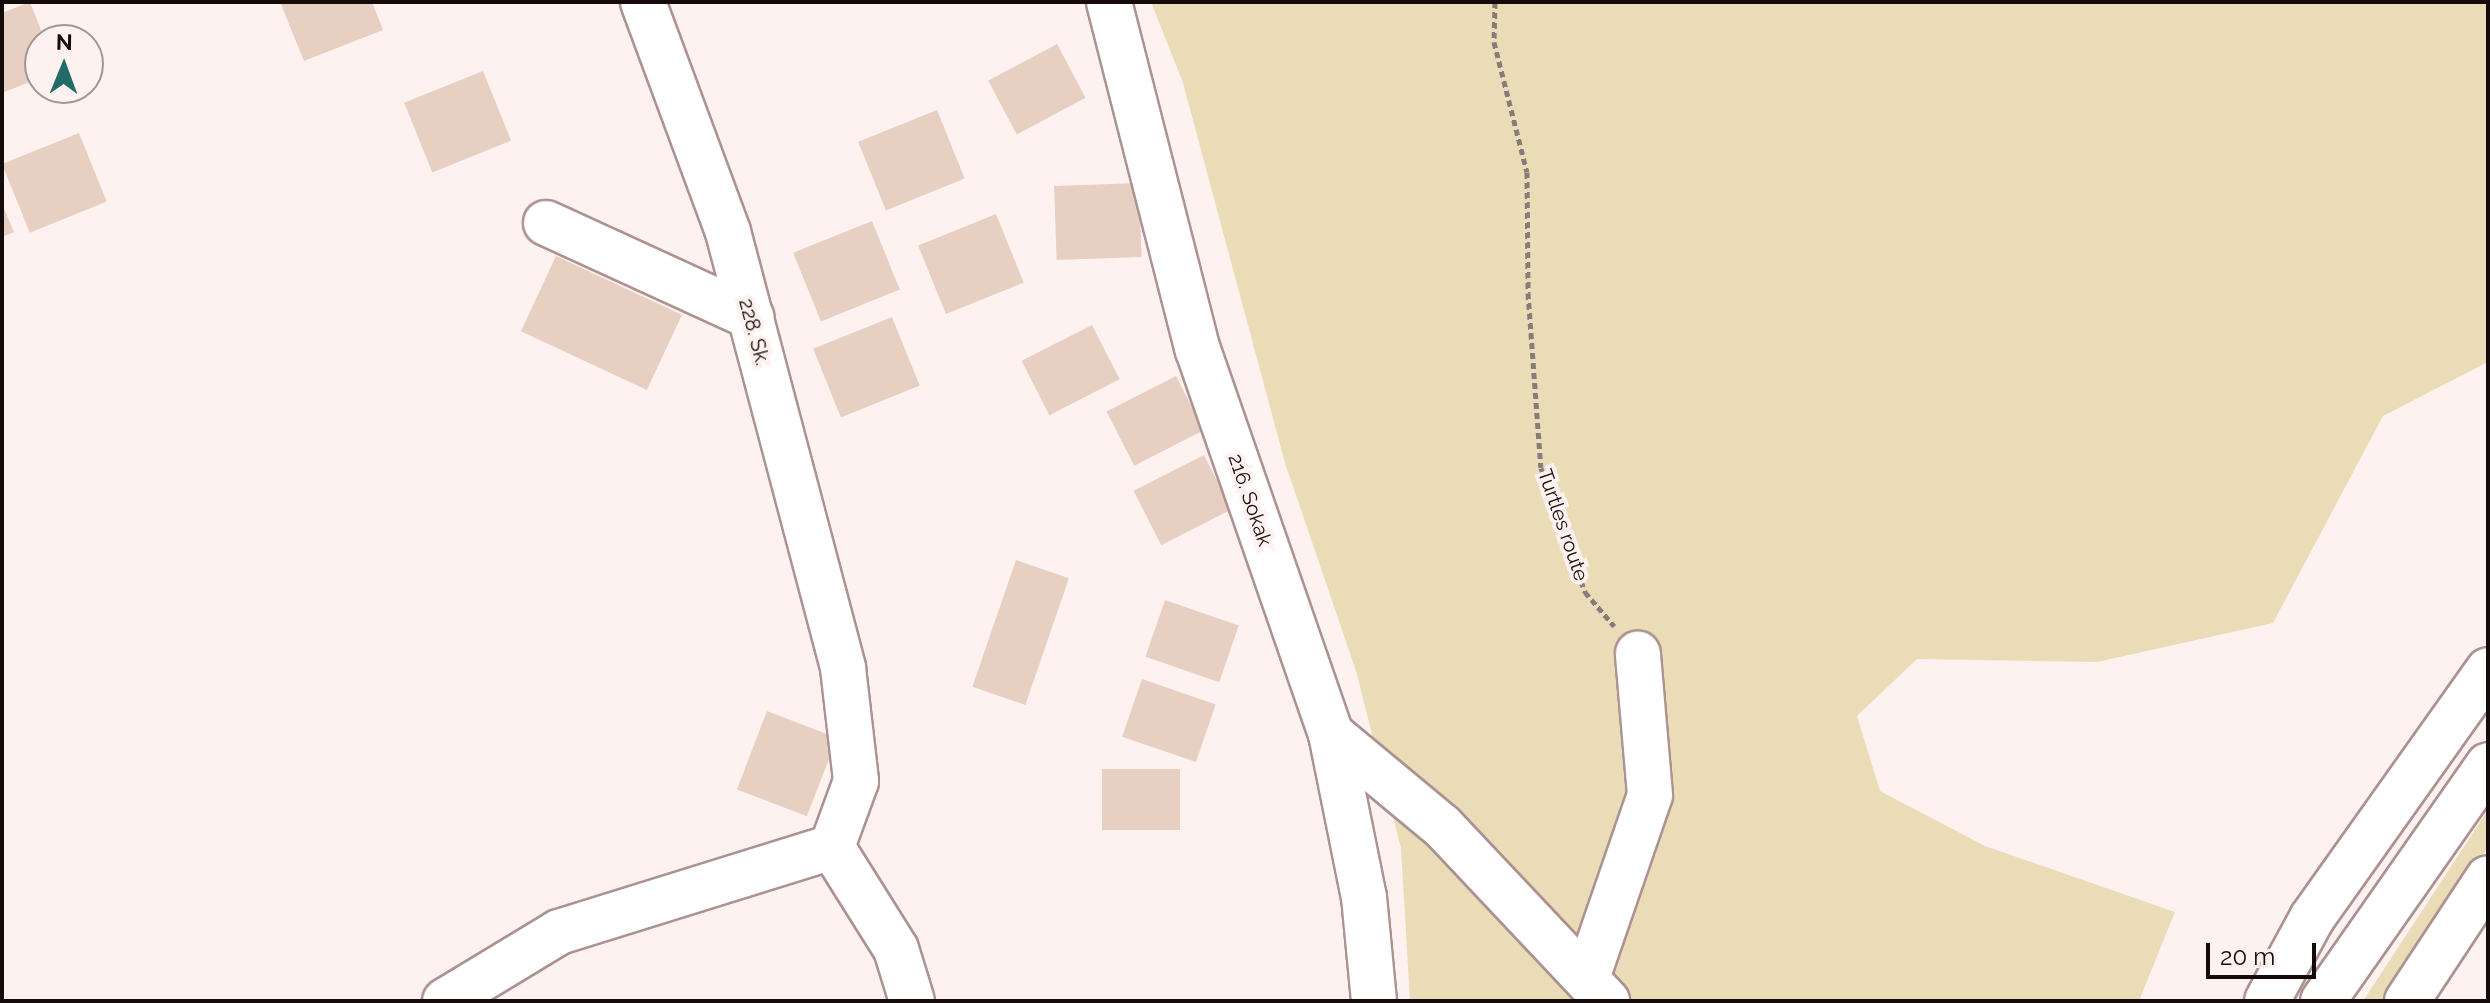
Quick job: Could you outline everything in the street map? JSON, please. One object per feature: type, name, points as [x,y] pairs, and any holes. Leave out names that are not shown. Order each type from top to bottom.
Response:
[{"type":"main road","name":"228. Sk.","points":[[643,2],[728,232],[843,668],[856,781],[832,847]]},
{"type":"main road","name":"216. Sokak","points":[[1109,2],[1198,350],[1331,734],[1364,897],[1374,1001]]},
{"type":"main road","points":[[546,223],[751,317]]},
{"type":"main road","points":[[1598,988],[1650,795],[1638,654]]},
{"type":"main road","points":[[2267,1001],[2312,918],[2488,670]]},
{"type":"main road","points":[[1331,734],[1442,826],[1598,988]]},
{"type":"main road","points":[[2323,1001],[2488,765]]},
{"type":"main road","points":[[445,1001],[559,932],[832,847],[896,949],[912,1001]]},
{"type":"main road","points":[[2407,1001],[2488,878]]},
{"type":"path","name":"Turtles route","points":[[1495,2],[1494,42],[1527,172],[1528,293],[1541,468],[1585,592],[1638,654]]},
{"type":"shaded area","points":[[1151,2],[2488,2],[2488,362],[2383,416],[2273,623],[2097,662],[1917,659],[1857,716],[1880,791],[1985,846],[2175,912],[2139,1001],[1410,1001],[1401,848],[1356,671],[1285,463],[1183,83]]},
{"type":"shaded area","points":[[2488,810],[2488,847],[2385,1001],[2363,1001]]},
{"type":"building","points":[[30,2],[39,24],[24,24],[24,84],[2,93],[2,13]]},
{"type":"building","points":[[280,2],[372,2],[383,30],[304,61]]},
{"type":"building","points":[[1057,44],[1086,98],[1017,134],[988,81]]},
{"type":"building","points":[[483,71],[511,141],[432,172],[404,103]]},
{"type":"building","points":[[937,110],[965,179],[886,210],[858,142]]},
{"type":"building","points":[[79,133],[107,202],[30,233],[2,164]]},
{"type":"building","points":[[1139,183],[1142,257],[1057,260],[1054,186]]},
{"type":"building","points":[[2,204],[14,232],[2,237]]},
{"type":"building","points":[[996,214],[1024,283],[946,314],[918,245]]},
{"type":"building","points":[[872,221],[900,290],[821,321],[793,253]]},
{"type":"building","points":[[556,256],[682,315],[647,390],[521,331]]},
{"type":"building","points":[[892,317],[920,386],[841,417],[813,349]]},
{"type":"building","points":[[1092,325],[1120,379],[1049,415],[1022,361]]},
{"type":"building","points":[[1176,376],[1204,430],[1134,466],[1107,411]]},
{"type":"building","points":[[1204,455],[1232,509],[1161,545],[1134,491]]},
{"type":"building","points":[[1016,560],[1069,578],[1025,705],[972,687]]},
{"type":"building","points":[[1165,600],[1239,625],[1219,682],[1145,657]]},
{"type":"building","points":[[1142,679],[1216,704],[1196,762],[1122,737]]},
{"type":"building","points":[[767,711],[837,738],[807,816],[737,789]]},
{"type":"building","points":[[1102,769],[1180,769],[1180,830],[1102,830]]}]
